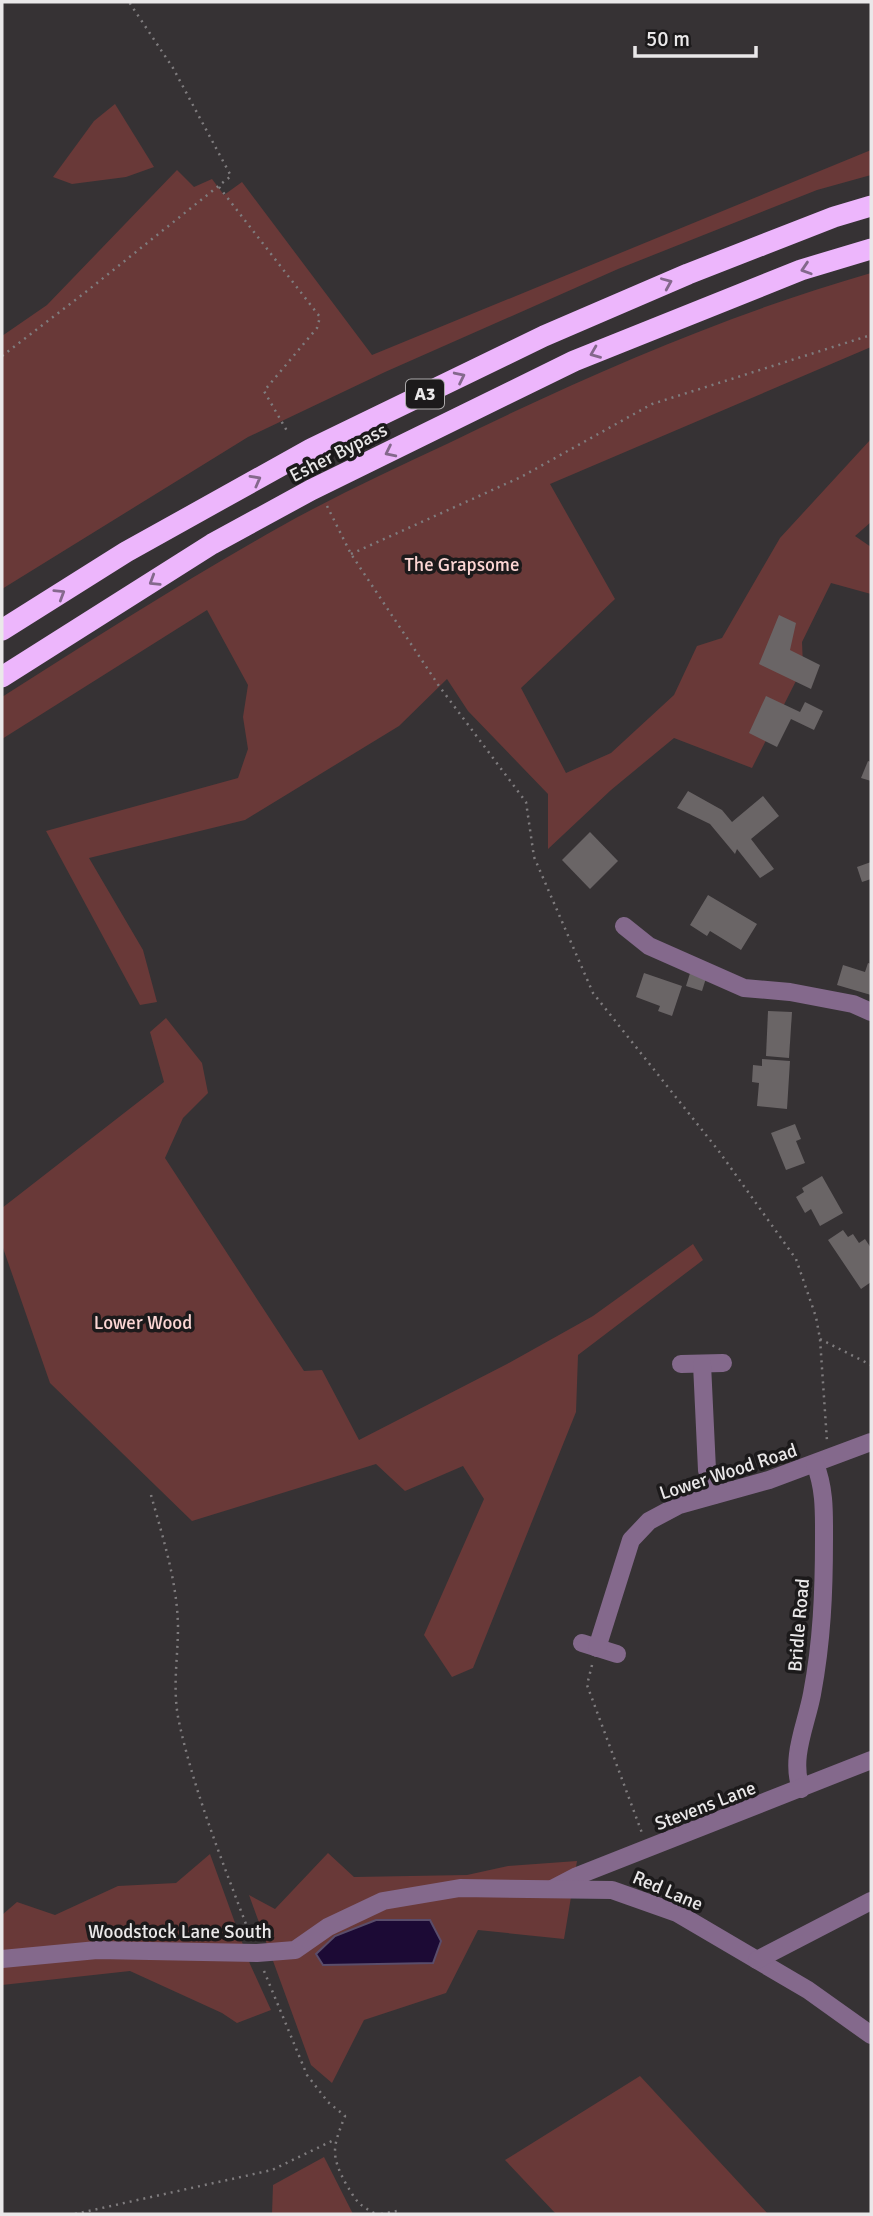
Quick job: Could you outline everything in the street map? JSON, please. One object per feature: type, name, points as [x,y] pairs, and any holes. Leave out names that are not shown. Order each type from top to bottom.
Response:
[{"type":"highway","name":"Esher Bypass","points":[[2,630],[126,552],[311,449],[556,331],[688,274],[834,217],[871,206]]},
{"type":"highway","name":"Esher Bypass","points":[[2,677],[212,544],[324,484],[574,361],[801,270],[871,249]]},
{"type":"street","points":[[624,926],[649,946],[744,988],[790,992],[853,1004],[871,1012]]},
{"type":"street","points":[[681,1364],[723,1363]]},
{"type":"street","points":[[702,1364],[707,1470],[714,1495]]},
{"type":"street","name":"Lower Wood Road","points":[[589,1645],[631,1539],[649,1521],[679,1505],[822,1461],[871,1442]]},
{"type":"street","name":"Bridle Road","points":[[801,1789],[796,1770],[797,1758],[811,1697],[823,1619],[822,1461]]},
{"type":"street","points":[[589,1645],[617,1654]]},
{"type":"street","name":"Stevens Lane","points":[[554,1888],[577,1876],[871,1760]]},
{"type":"street","points":[[611,1863],[612,1891]]},
{"type":"street","name":"Woodstock Lane South","points":[[2,1959],[97,1950],[257,1953],[295,1950],[328,1927],[383,1900],[460,1888],[554,1888]]},
{"type":"street","name":"Red Lane","points":[[554,1888],[612,1891],[677,1913],[808,1990],[871,2035]]},
{"type":"street","points":[[757,1959],[871,1901]]},
{"type":"path","points":[[2,356],[231,176],[173,68],[129,2]]},
{"type":"path","points":[[219,187],[320,317],[317,328],[264,391],[287,431]]},
{"type":"path","points":[[351,554],[521,477],[652,404],[871,335]]},
{"type":"path","points":[[327,506],[351,554],[439,686],[526,802],[534,857],[593,993],[718,1150],[785,1241],[803,1277],[820,1339],[822,1461]]},
{"type":"path","points":[[820,1339],[871,1365]]},
{"type":"path","points":[[151,1495],[173,1575],[178,1626],[174,1686],[179,1721],[198,1792],[257,1953],[307,2075],[328,2102],[345,2116],[336,2139],[335,2163],[357,2204],[376,2214]]},
{"type":"path","points":[[589,1645],[587,1685],[649,1849]]},
{"type":"path","points":[[75,2214],[272,2169],[336,2139]]},
{"type":"path","points":[[381,2214],[397,2211]]},
{"type":"green space","points":[[115,104],[154,167],[126,177],[72,184],[53,177],[94,121]]},
{"type":"green space","points":[[871,150],[871,175],[817,190],[618,269],[385,372],[248,437],[2,589],[2,336],[47,305],[177,170],[194,187],[212,179],[224,195],[242,182],[372,355]]},
{"type":"green space","name":"The Grapsome","points":[[871,273],[871,347],[550,484],[615,599],[521,688],[566,773],[611,753],[674,695],[697,646],[722,638],[780,538],[871,439],[871,522],[855,536],[871,547],[871,594],[831,583],[802,642],[803,667],[752,768],[674,738],[611,790],[548,849],[548,794],[468,711],[447,679],[399,726],[245,820],[89,858],[143,950],[157,1002],[140,1005],[46,831],[238,778],[248,749],[243,717],[248,685],[207,610],[2,739],[2,697],[208,569],[362,484],[552,394],[657,349],[763,308]]},
{"type":"green space","name":"Lower Wood","points":[[166,1018],[202,1063],[208,1093],[183,1118],[165,1158],[304,1371],[322,1370],[359,1440],[507,1364],[593,1316],[693,1244],[703,1260],[578,1355],[576,1412],[473,1668],[452,1677],[424,1635],[484,1499],[463,1466],[405,1491],[376,1464],[192,1521],[50,1383],[2,1245],[2,1208],[164,1082],[150,1032]]},
{"type":"green space","points":[[328,1853],[354,1877],[467,1875],[508,1866],[577,1861],[564,1939],[478,1930],[446,1993],[364,2020],[332,2083],[311,2065],[249,1895],[275,1909]]},
{"type":"green space","points":[[210,1854],[250,1964],[271,2010],[237,2023],[222,2013],[130,1971],[2,1985],[2,1915],[17,1902],[55,1915],[118,1886],[176,1883]]},
{"type":"green space","points":[[640,2076],[768,2214],[556,2214],[505,2160]]},
{"type":"green space","points":[[324,2157],[353,2214],[272,2214],[273,2185]]},
{"type":"shaded area","points":[[376,1920],[430,1920],[441,1941],[433,1963],[323,1965],[316,1954],[335,1936]]},
{"type":"building","points":[[779,615],[796,623],[790,650],[820,665],[811,689],[759,664]]},
{"type":"building","points":[[766,696],[800,712],[805,702],[823,711],[814,730],[791,719],[777,747],[749,733]]},
{"type":"building","points":[[868,761],[871,762],[871,781],[861,778]]},
{"type":"building","points":[[688,791],[722,810],[732,822],[763,796],[779,816],[751,839],[774,869],[760,878],[737,849],[735,854],[710,824],[677,808]]},
{"type":"building","points":[[590,832],[618,861],[590,889],[562,860]]},
{"type":"building","points":[[871,862],[871,879],[862,882],[857,867]]},
{"type":"building","points":[[708,895],[757,924],[741,950],[710,931],[707,936],[690,925]]},
{"type":"building","points":[[868,963],[871,964],[871,995],[837,985],[843,965],[865,972]]},
{"type":"building","points":[[691,970],[707,975],[702,991],[686,986]]},
{"type":"building","points":[[644,973],[682,986],[672,1016],[658,1011],[660,1006],[636,997]]},
{"type":"building","points":[[768,1011],[792,1012],[789,1058],[766,1056]]},
{"type":"building","points":[[762,1059],[790,1061],[787,1109],[757,1106],[759,1083],[752,1082],[753,1065],[762,1066]]},
{"type":"building","points":[[795,1124],[801,1139],[796,1141],[805,1163],[786,1170],[771,1133]]},
{"type":"building","points":[[822,1176],[843,1213],[820,1226],[811,1209],[805,1213],[796,1197],[804,1192],[802,1188]]},
{"type":"building","points":[[843,1230],[848,1237],[853,1234],[859,1243],[865,1239],[871,1248],[871,1282],[861,1289],[828,1240]]}]
